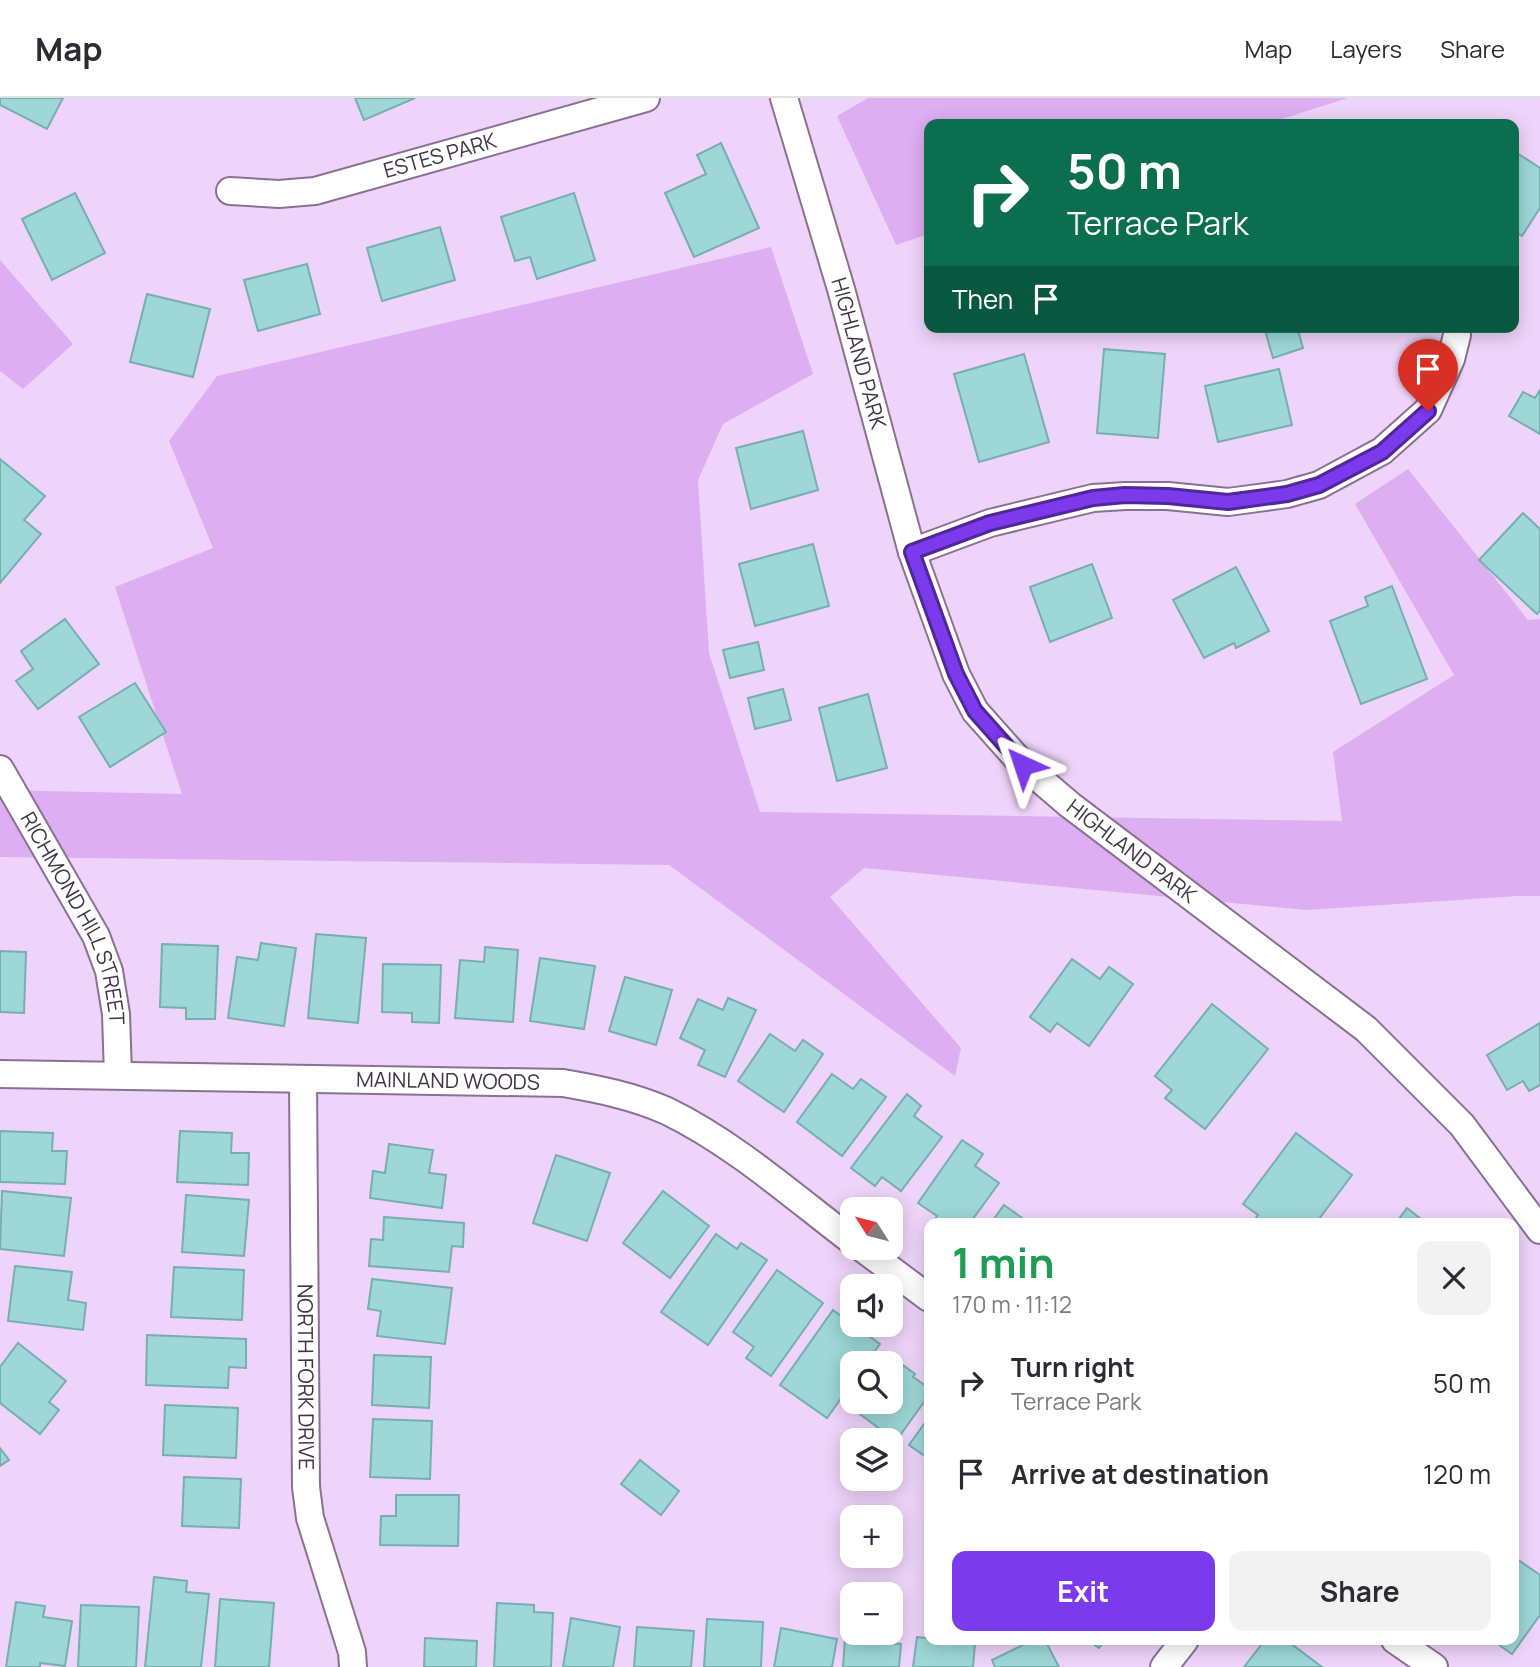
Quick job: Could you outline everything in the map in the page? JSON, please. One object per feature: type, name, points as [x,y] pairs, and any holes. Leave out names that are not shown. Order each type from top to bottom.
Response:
[{"type":"street","name":"ESTES PARK","points":[[230,191],[279,194],[315,191],[646,98]]},
{"type":"street","name":"HIGHLAND PARK","points":[[784,98],[841,289],[912,552],[956,674],[975,711],[1023,765],[1070,804],[1366,1030],[1462,1125],[1540,1230]]},
{"type":"street","points":[[912,552],[990,523],[1093,498],[1125,495],[1168,496],[1228,502],[1287,494],[1319,485],[1382,452],[1428,411],[1451,359],[1457,335]]},
{"type":"street","name":"RICHMOND HILL STREET","points":[[0,769],[96,936],[109,971],[116,1014],[118,1075]]},
{"type":"street","name":"MAINLAND WOODS","points":[[0,1074],[563,1083],[616,1093],[665,1110],[709,1133],[840,1232]]},
{"type":"street","name":"NORTH FORK DRIVE","points":[[303,1079],[306,1487],[310,1518],[352,1652],[353,1667]]},
{"type":"street","points":[[878,1260],[924,1294]]},
{"type":"street","points":[[1164,1667],[1181,1645]]},
{"type":"street","points":[[1402,1645],[1434,1667]]},
{"type":"shaded area","points":[[868,98],[1348,98],[1282,119],[924,119],[924,236],[896,245],[837,116]]},
{"type":"shaded area","points":[[771,247],[813,374],[723,424],[698,480],[709,653],[760,812],[1342,821],[1333,752],[1454,675],[1355,504],[1408,469],[1528,620],[1540,619],[1540,896],[1307,910],[864,868],[830,897],[961,1048],[955,1076],[669,865],[0,857],[0,790],[182,794],[115,587],[213,548],[169,441],[217,376]]},
{"type":"shaded area","points":[[0,260],[73,344],[23,389],[0,371]]},
{"type":"building","points":[[0,98],[63,98],[47,129],[0,105]]},
{"type":"building","points":[[355,98],[415,98],[364,120]]},
{"type":"building","points":[[721,143],[759,228],[694,257],[665,193],[706,174],[697,155]]},
{"type":"building","points":[[1519,154],[1540,168],[1540,208],[1522,236],[1519,234]]},
{"type":"building","points":[[75,193],[105,253],[52,280],[22,219]]},
{"type":"building","points":[[574,193],[595,260],[537,279],[530,257],[515,261],[501,217]]},
{"type":"building","points":[[440,227],[455,280],[382,301],[367,248]]},
{"type":"building","points":[[307,264],[320,314],[258,331],[244,280]]},
{"type":"building","points":[[147,294],[210,309],[193,377],[130,362]]},
{"type":"building","points":[[1266,333],[1299,333],[1303,348],[1273,358]]},
{"type":"building","points":[[1104,349],[1165,354],[1158,438],[1097,433]]},
{"type":"building","points":[[1024,354],[1049,442],[979,462],[954,374]]},
{"type":"building","points":[[1279,369],[1292,425],[1218,442],[1205,386]]},
{"type":"building","points":[[1540,390],[1540,434],[1509,416],[1523,392],[1535,398]]},
{"type":"building","points":[[803,431],[818,490],[751,509],[736,448]]},
{"type":"building","points":[[0,459],[45,496],[24,520],[41,534],[0,583]]},
{"type":"building","points":[[1523,513],[1540,529],[1540,610],[1537,614],[1479,560]]},
{"type":"building","points":[[813,544],[829,606],[755,626],[739,564]]},
{"type":"building","points":[[1092,564],[1112,618],[1050,642],[1030,587]]},
{"type":"building","points":[[1236,567],[1269,631],[1236,648],[1234,643],[1204,658],[1173,600]]},
{"type":"building","points":[[1392,586],[1427,679],[1361,704],[1330,621],[1368,606],[1365,597]]},
{"type":"building","points":[[65,619],[99,664],[38,709],[16,681],[33,669],[21,651]]},
{"type":"building","points":[[758,642],[764,670],[730,678],[723,650]]},
{"type":"building","points":[[135,683],[166,732],[110,767],[79,717]]},
{"type":"building","points":[[783,689],[791,720],[755,729],[748,698]]},
{"type":"building","points":[[868,694],[887,768],[837,781],[819,708]]},
{"type":"building","points":[[316,934],[366,938],[358,1023],[308,1018]]},
{"type":"building","points":[[261,943],[296,948],[284,1026],[228,1018],[237,957],[258,960]]},
{"type":"building","points":[[162,944],[218,946],[215,1019],[186,1019],[186,1008],[160,1007]]},
{"type":"building","points":[[485,947],[518,950],[513,1022],[455,1018],[460,960],[484,962]]},
{"type":"building","points":[[0,951],[26,952],[24,1013],[0,1012]]},
{"type":"building","points":[[540,958],[595,966],[584,1029],[530,1021]]},
{"type":"building","points":[[1072,959],[1100,979],[1109,967],[1133,984],[1089,1046],[1057,1023],[1050,1032],[1030,1017]]},
{"type":"building","points":[[383,964],[441,965],[439,1023],[412,1022],[412,1013],[382,1012]]},
{"type":"building","points":[[625,977],[672,990],[656,1045],[609,1031]]},
{"type":"building","points":[[728,998],[756,1010],[725,1077],[698,1065],[705,1050],[680,1038],[698,999],[723,1010]]},
{"type":"building","points":[[1212,1004],[1268,1049],[1205,1129],[1165,1098],[1172,1090],[1155,1076]]},
{"type":"building","points":[[1540,1023],[1540,1085],[1529,1091],[1523,1081],[1507,1090],[1487,1055]]},
{"type":"building","points":[[770,1034],[795,1051],[803,1040],[823,1054],[784,1112],[738,1081]]},
{"type":"building","points":[[832,1074],[853,1089],[861,1079],[886,1097],[842,1156],[797,1122]]},
{"type":"building","points":[[907,1094],[921,1106],[914,1116],[942,1137],[901,1191],[882,1177],[875,1186],[851,1168]]},
{"type":"building","points":[[0,1131],[53,1133],[52,1151],[67,1151],[65,1184],[0,1182]]},
{"type":"building","points":[[180,1131],[232,1133],[231,1153],[249,1153],[248,1185],[177,1182]]},
{"type":"building","points":[[1296,1133],[1352,1175],[1320,1218],[1256,1218],[1258,1215],[1243,1204]]},
{"type":"building","points":[[962,1140],[983,1154],[975,1166],[999,1183],[974,1218],[936,1218],[937,1216],[918,1203]]},
{"type":"building","points":[[389,1144],[433,1150],[429,1173],[446,1175],[442,1208],[370,1198],[373,1171],[385,1173]]},
{"type":"building","points":[[556,1155],[610,1173],[587,1241],[533,1223]]},
{"type":"building","points":[[2,1191],[71,1198],[64,1256],[0,1249]]},
{"type":"building","points":[[663,1191],[709,1226],[670,1278],[623,1243]]},
{"type":"building","points":[[186,1195],[249,1200],[244,1256],[182,1252]]},
{"type":"building","points":[[1004,1205],[1022,1218],[995,1218]]},
{"type":"building","points":[[1407,1208],[1420,1218],[1400,1218]]},
{"type":"building","points":[[384,1217],[464,1223],[463,1247],[452,1246],[449,1272],[369,1266],[371,1239],[383,1240]]},
{"type":"building","points":[[716,1234],[737,1249],[741,1243],[767,1260],[708,1345],[661,1312]]},
{"type":"building","points":[[15,1266],[72,1272],[68,1300],[86,1303],[83,1330],[8,1321]]},
{"type":"building","points":[[174,1267],[244,1270],[242,1320],[171,1317]]},
{"type":"building","points":[[777,1270],[823,1303],[771,1376],[746,1358],[754,1347],[733,1332]]},
{"type":"building","points":[[372,1279],[452,1288],[445,1344],[377,1336],[381,1311],[368,1309]]},
{"type":"building","points":[[833,1310],[840,1315],[840,1337],[870,1337],[880,1344],[875,1351],[840,1351],[840,1400],[827,1418],[780,1385]]},
{"type":"building","points":[[147,1335],[246,1339],[246,1368],[229,1367],[228,1388],[146,1385]]},
{"type":"building","points":[[18,1343],[66,1381],[49,1402],[59,1410],[40,1434],[0,1403],[0,1367]]},
{"type":"building","points":[[374,1355],[431,1357],[429,1408],[372,1405]]},
{"type":"building","points":[[903,1365],[924,1385],[924,1402],[903,1431],[903,1428],[879,1428],[860,1414],[903,1414]]},
{"type":"building","points":[[165,1405],[238,1408],[236,1458],[163,1455]]},
{"type":"building","points":[[373,1419],[432,1421],[430,1479],[370,1477]]},
{"type":"building","points":[[924,1424],[924,1456],[909,1445]]},
{"type":"building","points":[[0,1448],[9,1460],[0,1466]]},
{"type":"building","points":[[640,1460],[679,1491],[661,1515],[621,1484]]},
{"type":"building","points":[[184,1477],[241,1479],[239,1528],[182,1526]]},
{"type":"building","points":[[396,1495],[459,1495],[458,1546],[380,1545],[381,1516],[396,1516]]},
{"type":"building","points":[[1519,1560],[1540,1575],[1540,1615],[1519,1644]]},
{"type":"building","points":[[154,1577],[187,1581],[186,1592],[209,1594],[201,1667],[145,1667]]},
{"type":"building","points":[[220,1599],[274,1603],[269,1667],[215,1667]]},
{"type":"building","points":[[16,1602],[45,1606],[43,1617],[72,1621],[65,1666],[40,1663],[40,1667],[6,1667]]},
{"type":"building","points":[[497,1603],[534,1605],[534,1612],[553,1613],[551,1667],[494,1667]]},
{"type":"building","points":[[81,1605],[139,1607],[136,1667],[78,1667]]},
{"type":"building","points":[[571,1618],[620,1627],[613,1667],[563,1667]]},
{"type":"building","points":[[707,1619],[763,1622],[761,1667],[704,1667]]},
{"type":"building","points":[[637,1627],[694,1631],[691,1667],[634,1667]]},
{"type":"building","points":[[781,1628],[837,1639],[832,1667],[774,1667]]},
{"type":"building","points":[[917,1637],[924,1638],[924,1645],[975,1645],[973,1667],[913,1667]]},
{"type":"building","points":[[425,1638],[477,1641],[476,1667],[424,1667]]},
{"type":"building","points":[[845,1645],[901,1645],[899,1667],[843,1667]]},
{"type":"building","points":[[1023,1645],[1048,1645],[1059,1667],[995,1667],[992,1660]]},
{"type":"building","points":[[1261,1645],[1293,1645],[1322,1667],[1244,1667]]},
{"type":"building","points":[[1499,1645],[1518,1645],[1512,1654]]},
{"type":"route","points":[[1023,765],[975,711],[956,674],[912,552],[990,523],[1093,498],[1125,495],[1168,496],[1228,502],[1287,494],[1319,485],[1382,452],[1428,411]]}]
